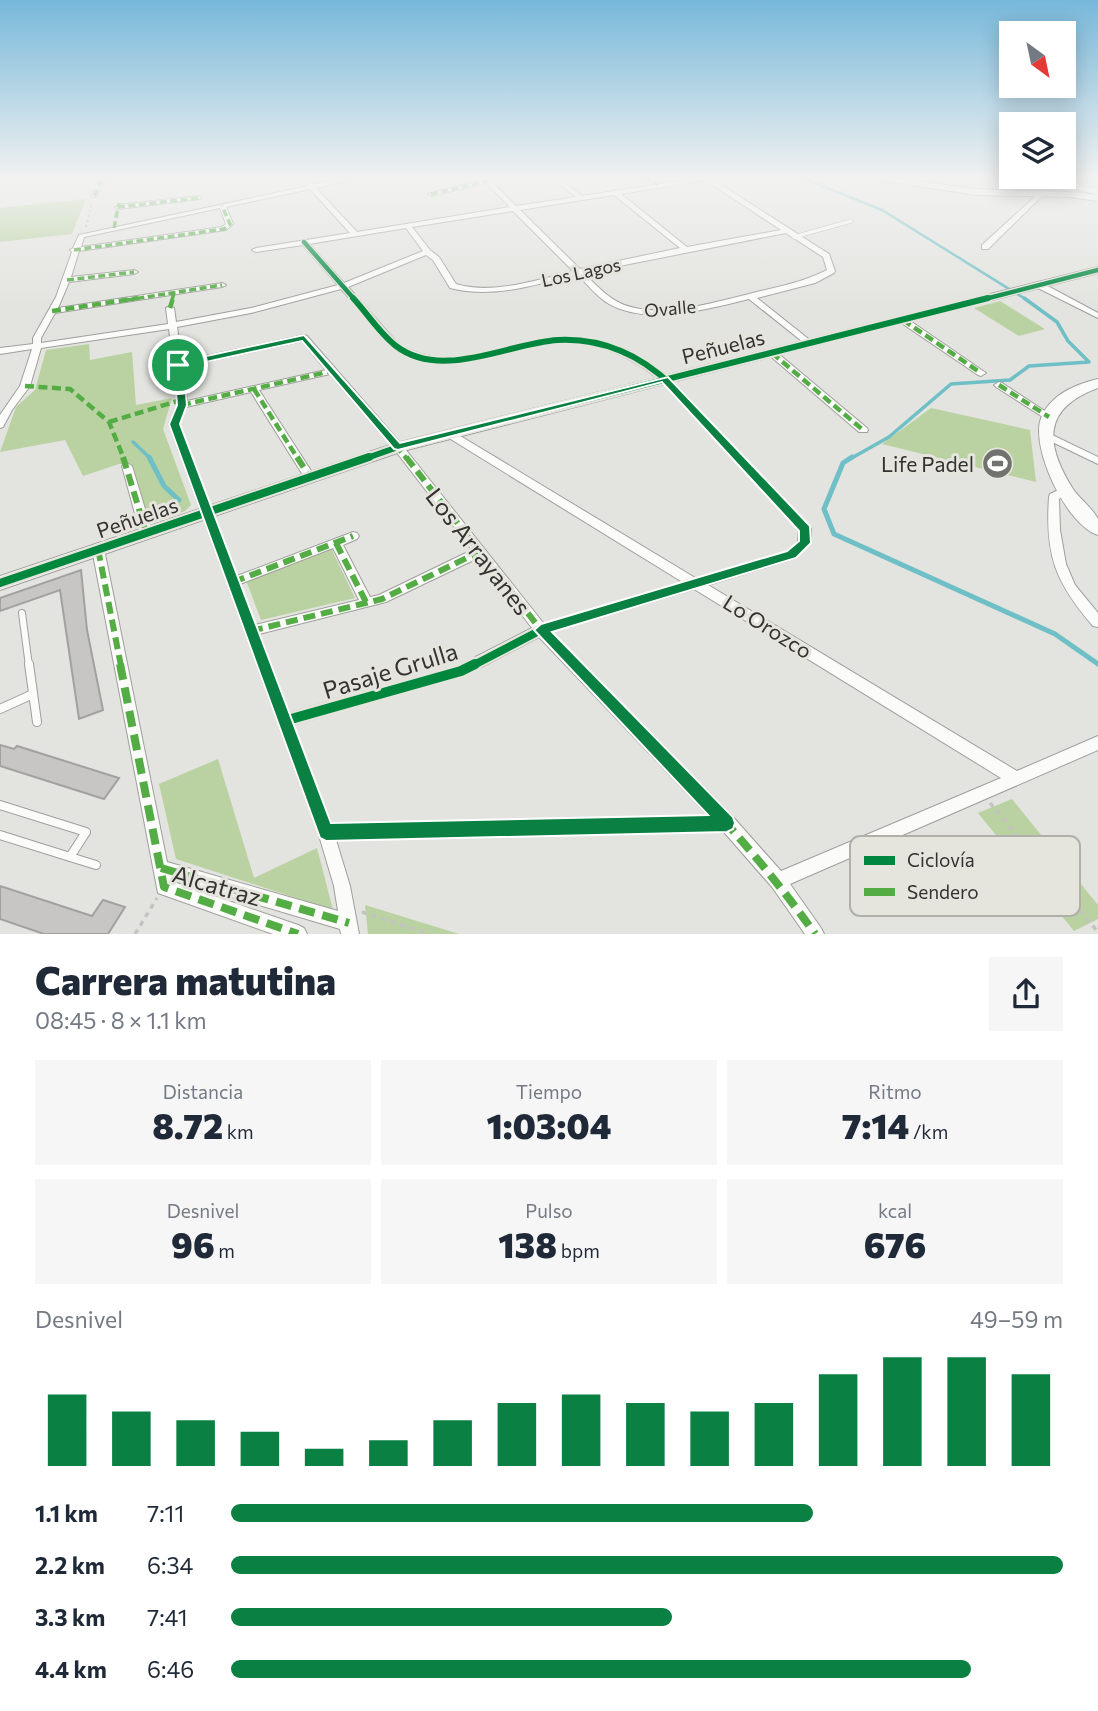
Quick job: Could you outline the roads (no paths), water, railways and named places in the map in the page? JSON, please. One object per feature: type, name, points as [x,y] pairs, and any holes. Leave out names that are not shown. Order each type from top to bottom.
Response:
[{"type":"street","points":[[114,228],[115,221]]},
{"type":"street","points":[[0,425],[7,410],[25,386],[40,329],[52,311],[66,280],[77,241],[85,232],[150,221]]},
{"type":"street","points":[[74,250],[224,229],[230,224],[228,221]]},
{"type":"street","points":[[342,221],[355,234]]},
{"type":"street","points":[[256,250],[440,221]]},
{"type":"street","name":"Ovalle","points":[[528,221],[609,301],[638,311],[672,311],[750,296],[812,281],[831,271],[825,256],[794,237]]},
{"type":"street","points":[[650,221],[687,251]]},
{"type":"street","points":[[769,221],[794,237]]},
{"type":"street","points":[[985,247],[1013,221]]},
{"type":"street","name":"Los Lagos","points":[[408,226],[427,252],[436,259],[453,286],[467,291],[487,290],[785,231]]},
{"type":"street","points":[[304,242],[396,346],[416,355],[455,359],[557,340],[576,341],[620,350],[635,357],[664,379]]},
{"type":"street","points":[[0,352],[277,304],[342,286],[427,252]]},
{"type":"street","points":[[66,280],[134,269]]},
{"type":"street","name":"Peñuelas","points":[[0,583],[398,447],[1098,270]]},
{"type":"street","points":[[52,311],[222,285]]},
{"type":"street","points":[[1040,285],[1098,316]]},
{"type":"street","points":[[750,296],[808,343]]},
{"type":"street","points":[[170,308],[182,405],[174,424],[326,832],[342,886],[348,921]]},
{"type":"street","points":[[903,320],[981,373]]},
{"type":"street","name":"Los Arrayanes","points":[[178,365],[304,338],[398,447],[541,630],[632,721],[727,823],[778,881],[815,934]]},
{"type":"street","points":[[772,353],[863,430]]},
{"type":"street","points":[[182,405],[332,371]]},
{"type":"street","name":"Pasaje Grulla","points":[[284,721],[461,671],[541,630],[792,555],[805,543],[805,529],[664,379]]},
{"type":"street","points":[[1098,383],[1069,396],[1049,417],[1048,436],[1054,463],[1065,491],[1098,529]]},
{"type":"street","points":[[999,385],[1049,417]]},
{"type":"street","points":[[254,389],[310,477]]},
{"type":"street","name":"Lo Orozco","points":[[449,433],[1015,778]]},
{"type":"street","points":[[1048,436],[1098,461]]},
{"type":"street","points":[[127,466],[146,532]]},
{"type":"street","points":[[1065,491],[1054,497],[1053,519],[1060,560],[1067,583],[1098,622]]},
{"type":"street","points":[[233,582],[353,536]]},
{"type":"street","points":[[336,543],[366,602]]},
{"type":"street","points":[[98,549],[161,868]]},
{"type":"street","points":[[251,631],[382,599],[479,552]]},
{"type":"street","points":[[880,836],[1098,743]]},
{"type":"street","points":[[326,832],[727,823]]},
{"type":"street","points":[[778,881],[850,849]]},
{"type":"street","name":"Alcatraz","points":[[298,934],[164,887],[161,868],[348,921]]},
{"type":"lane","points":[[794,237],[850,221]]},
{"type":"lane","points":[[22,613],[37,722]]},
{"type":"lane","points":[[0,709],[33,694]]},
{"type":"lane","points":[[0,805],[86,832],[70,857]]},
{"type":"lane","points":[[0,835],[96,865]]},
{"type":"waterway","points":[[899,221],[1025,299]]},
{"type":"waterway","points":[[850,459],[889,437],[951,384],[1010,380],[1029,366],[1089,362],[1068,341],[1057,322],[1025,299]]},
{"type":"waterway","points":[[133,442],[149,457]]},
{"type":"waterway","points":[[149,457],[164,486],[179,500]]},
{"type":"waterway","points":[[852,457],[843,463],[824,509],[834,534],[1055,634],[1098,664]]},
{"type":"place","name":"Life Padel","points":[[997,463]]}]
